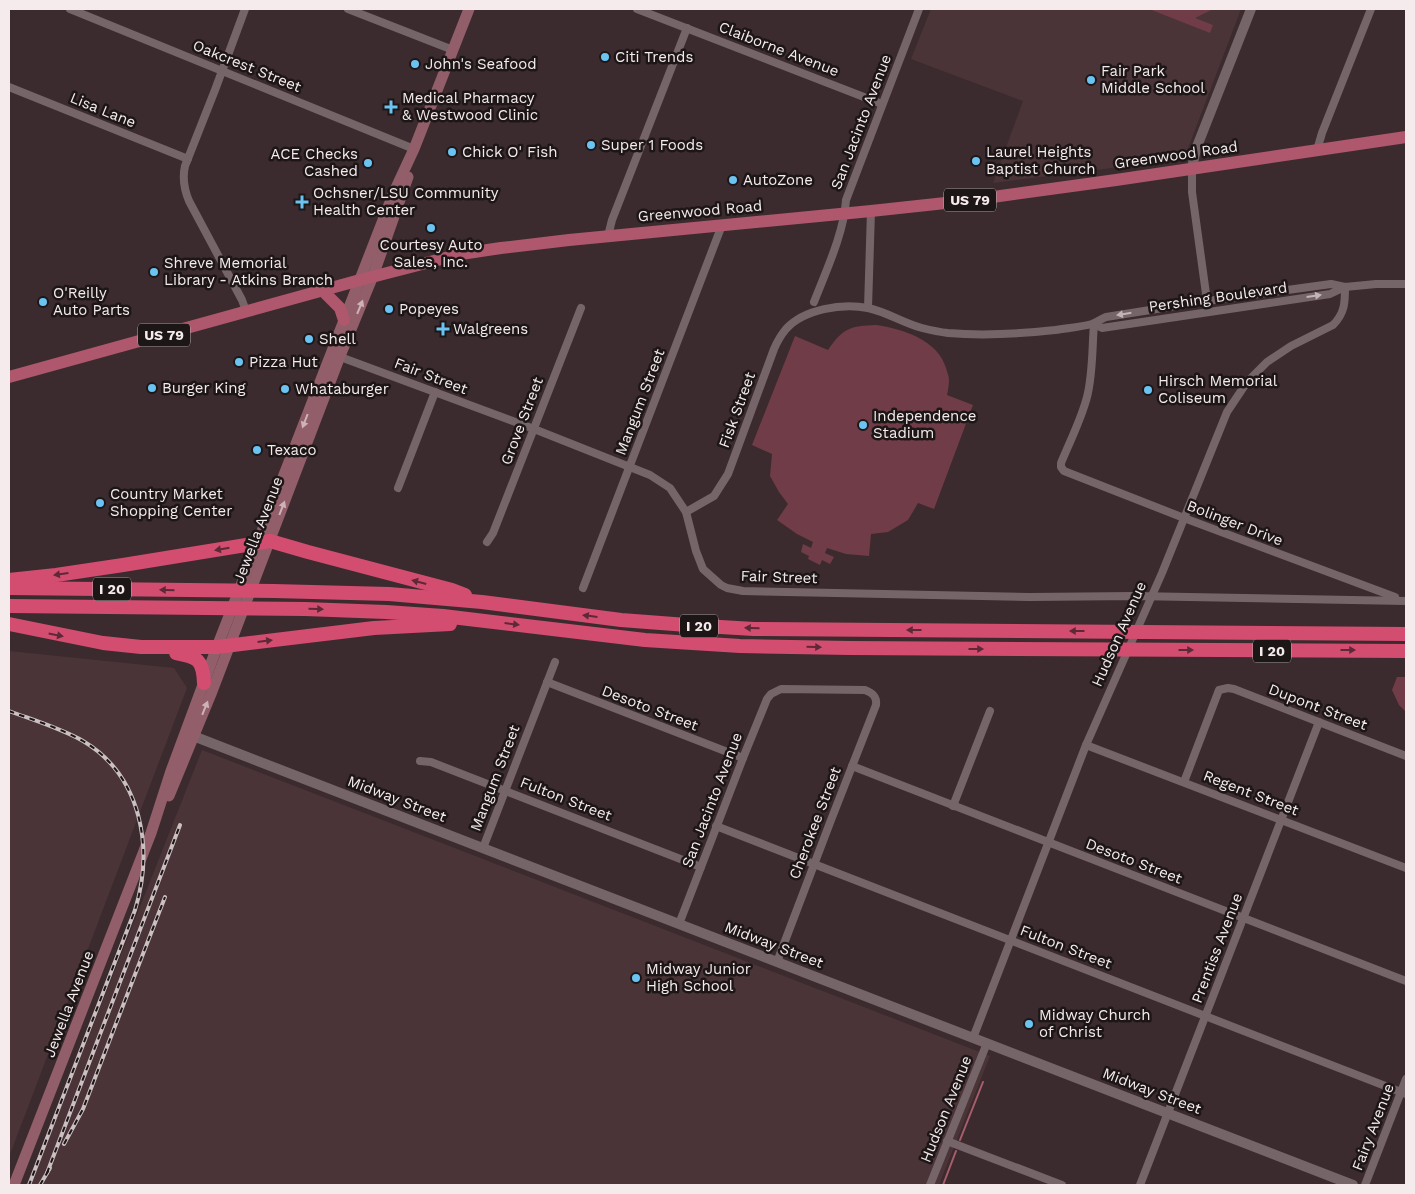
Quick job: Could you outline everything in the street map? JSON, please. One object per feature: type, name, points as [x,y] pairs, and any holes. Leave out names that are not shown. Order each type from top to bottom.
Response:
[{"type":"highway","points":[[9,580],[56,575],[264,542],[452,590],[482,602]]},
{"type":"highway","name":"I 20","points":[[9,588],[389,594],[482,602],[621,620],[744,628],[1406,634]]},
{"type":"highway","name":"I 20","points":[[9,606],[267,608],[386,612],[443,616],[645,640],[740,646],[1406,651]]},
{"type":"highway","points":[[141,648],[223,646],[374,628],[488,621]]},
{"type":"highway","points":[[9,624],[103,643],[196,657],[203,668],[204,683]]},
{"type":"main road","name":"Jewella Avenue","points":[[336,355],[344,320],[469,9]]},
{"type":"main road","name":"Greenwood Road","points":[[9,377],[373,276],[461,254],[608,236],[871,211],[1003,196],[1406,137]]},
{"type":"main road","name":"Jewella Avenue","points":[[14,1185],[151,833],[171,770],[189,735],[336,355],[373,276],[408,176],[414,148]]},
{"type":"main road","points":[[322,290],[340,308],[344,320]]},
{"type":"main road","name":"Jewella Avenue","points":[[189,735],[204,683],[223,646]]},
{"type":"street","name":"Oakcrest Street","points":[[70,9],[414,148]]},
{"type":"street","points":[[245,9],[188,159],[183,175],[183,184],[185,192],[246,311]]},
{"type":"street","points":[[348,9],[453,50]]},
{"type":"street","name":"Claiborne Avenue","points":[[637,9],[882,104]]},
{"type":"street","name":"San Jacinto Avenue","points":[[814,302],[842,227],[846,200],[919,9]]},
{"type":"street","points":[[1207,301],[1192,192],[1192,168],[1196,149],[1251,9]]},
{"type":"street","points":[[1317,150],[1371,9]]},
{"type":"street","points":[[608,236],[612,220],[687,28]]},
{"type":"street","name":"Lisa Lane","points":[[9,87],[188,159]]},
{"type":"street","points":[[868,308],[871,211]]},
{"type":"street","name":"Mangum Street","points":[[583,588],[722,225]]},
{"type":"street","name":"Pershing Boulevard","points":[[1094,324],[1099,319],[1106,317],[1331,284],[1345,287],[1406,284]]},
{"type":"street","name":"Pershing Boulevard","points":[[810,314],[841,307],[868,308],[921,328],[949,333],[1012,334],[1094,324],[1102,328],[1330,294],[1345,287]]},
{"type":"street","name":"Hudson Avenue","points":[[973,1038],[1086,745],[1162,573],[1227,412],[1240,390],[1254,373],[1276,355],[1333,325],[1344,306],[1345,287]]},
{"type":"street","name":"Grove Street","points":[[487,542],[493,533],[581,308]]},
{"type":"street","name":"Fisk Street","points":[[686,512],[714,496],[728,474],[774,349],[787,328],[810,314]]},
{"type":"street","name":"Bolinger Drive","points":[[1094,324],[1088,396],[1061,463],[1064,471],[1404,600]]},
{"type":"street","name":"Fair Street","points":[[336,355],[534,429],[650,475],[670,488],[686,512],[696,551],[703,568],[721,585],[727,588],[743,591],[1165,597]]},
{"type":"street","points":[[398,488],[435,392]]},
{"type":"street","name":"Bolinger Drive","points":[[1165,597],[1404,600]]},
{"type":"street","name":"Mangum Street","points":[[483,848],[555,662]]},
{"type":"street","name":"Desoto Street","points":[[547,682],[743,758]]},
{"type":"street","name":"Dupont Street","points":[[1184,782],[1219,690],[1228,688],[1406,756]]},
{"type":"street","name":"San Jacinto Avenue","points":[[679,924],[743,758],[767,699],[771,694],[781,689],[865,690],[874,694]]},
{"type":"street","name":"Cherokee Street","points":[[777,962],[876,706],[874,694]]},
{"type":"street","points":[[953,806],[990,710]]},
{"type":"street","name":"Prentiss Avenue","points":[[1140,1185],[1319,722]]},
{"type":"street","name":"Midway Street","points":[[189,735],[1353,1185]]},
{"type":"street","name":"Regent Street","points":[[1086,745],[1406,868]]},
{"type":"street","name":"Fulton Street","points":[[420,761],[431,762],[701,867]]},
{"type":"street","name":"Desoto Street","points":[[852,766],[1406,981]]},
{"type":"street","name":"Fulton Street","points":[[716,826],[1404,1093]]},
{"type":"street","name":"Hudson Avenue","points":[[930,1185],[987,1043]]},
{"type":"street","name":"Fairy Avenue","points":[[1365,1185],[1404,1093],[1406,1079]]},
{"type":"street","points":[[947,1141],[1062,1185]]},
{"type":"shaded area","name":"Fair Park Middle School","points":[[931,9],[1241,9],[1184,159],[993,183],[1023,101],[911,59]]},
{"type":"shaded area","points":[[1149,9],[1213,9],[1195,18],[1213,25],[1210,33]]},
{"type":"shaded area","name":"Independence Stadium","points":[[876,325],[897,329],[927,343],[942,358],[946,368],[949,380],[947,395],[973,405],[934,509],[918,503],[908,520],[888,532],[871,534],[869,556],[846,554],[827,548],[825,553],[834,557],[830,564],[822,560],[820,565],[808,559],[809,556],[801,552],[803,544],[811,548],[813,542],[797,534],[777,520],[788,504],[770,476],[772,454],[752,445],[795,336],[828,350],[838,337],[848,330],[860,326]]},
{"type":"shaded area","points":[[9,651],[174,668],[187,688],[9,1157]]},
{"type":"shaded area","points":[[1397,677],[1406,677],[1406,712],[1399,705],[1392,690]]},
{"type":"shaded area","points":[[202,750],[990,1056],[939,1185],[30,1185]]},
{"type":"waterway","points":[[960,1140],[983,1082]]},
{"type":"waterway","points":[[943,1185],[956,1151]]},
{"type":"railway","points":[[9,711],[74,736],[103,756],[119,774],[130,794],[138,816],[142,839],[141,887],[135,910],[29,1185]]},
{"type":"railway","points":[[47,1173],[180,825]]},
{"type":"railway","points":[[64,1144],[83,1109],[165,897]]},
{"type":"railway","points":[[40,1185],[50,1168]]},
{"type":"place","name":"Citi Trends","points":[[605,57]]},
{"type":"place","name":"John's Seafood","points":[[415,64]]},
{"type":"place","name":"Fair Park Middle School","points":[[1091,80]]},
{"type":"place","name":"Medical Pharmacy & Westwood Clinic","points":[[391,107]]},
{"type":"place","name":"Super 1 Foods","points":[[591,145]]},
{"type":"place","name":"Chick O' Fish","points":[[452,152]]},
{"type":"place","name":"Laurel Heights Baptist Church","points":[[976,161]]},
{"type":"place","name":"ACE Checks Cashed","points":[[368,163]]},
{"type":"place","name":"AutoZone","points":[[733,180]]},
{"type":"place","name":"Ochsner/LSU Community Health Center","points":[[302,202]]},
{"type":"place","name":"Courtesy Auto Sales, Inc.","points":[[431,228]]},
{"type":"place","name":"Shreve Memorial Library - Atkins Branch","points":[[154,272]]},
{"type":"place","name":"O'Reilly Auto Parts","points":[[43,302]]},
{"type":"place","name":"Popeyes","points":[[389,309]]},
{"type":"place","name":"Walgreens","points":[[443,329]]},
{"type":"place","name":"Shell","points":[[309,339]]},
{"type":"place","name":"Pizza Hut","points":[[239,362]]},
{"type":"place","name":"Burger King","points":[[152,388]]},
{"type":"place","name":"Whataburger","points":[[285,389]]},
{"type":"place","name":"Hirsch Memorial Coliseum","points":[[1148,390]]},
{"type":"place","name":"Independence Stadium","points":[[863,425]]},
{"type":"place","name":"Texaco","points":[[257,450]]},
{"type":"place","name":"Country Market Shopping Center","points":[[100,503]]},
{"type":"place","name":"Midway Junior High School","points":[[636,978]]},
{"type":"place","name":"Midway Church of Christ","points":[[1029,1024]]}]
